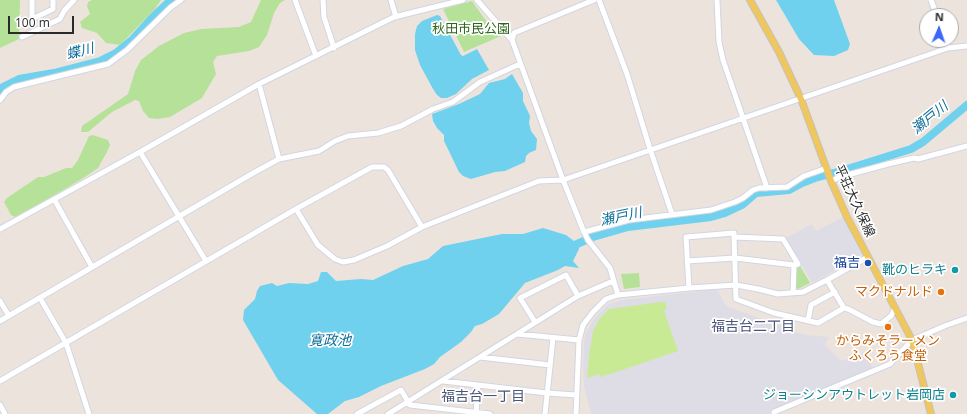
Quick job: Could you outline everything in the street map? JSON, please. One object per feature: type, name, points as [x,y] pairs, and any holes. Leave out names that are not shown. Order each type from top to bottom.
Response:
[{"type":"main road","name":"平荘大久保線","points":[[750,0],[779,52],[801,99],[827,169],[848,217],[912,340],[931,414]]},
{"type":"street","points":[[32,0],[32,19],[53,9],[53,0]]},
{"type":"street","points":[[22,37],[60,19],[64,11],[74,0]]},
{"type":"street","points":[[0,100],[6,92],[14,87],[108,64],[128,50],[181,0]]},
{"type":"street","points":[[295,0],[316,56]]},
{"type":"street","points":[[323,0],[324,17],[334,48]]},
{"type":"street","points":[[391,0],[396,17]]},
{"type":"street","points":[[0,229],[140,152],[259,84],[396,17],[463,0]]},
{"type":"street","points":[[477,0],[512,40],[563,180],[584,232],[588,240],[610,268],[618,295]]},
{"type":"street","points":[[512,40],[514,33],[594,0]]},
{"type":"street","points":[[599,0],[627,74],[650,150],[672,214]]},
{"type":"street","points":[[717,0],[719,42],[722,54],[767,188]]},
{"type":"street","points":[[296,209],[318,245],[335,259],[343,262],[354,260],[387,246],[422,227],[539,181],[563,180],[948,48]]},
{"type":"street","points":[[0,321],[92,266],[279,159],[319,151],[335,141],[355,134],[378,133],[401,126],[433,109],[453,102],[480,82],[520,64]]},
{"type":"street","points":[[259,84],[279,159]]},
{"type":"street","points":[[831,179],[914,158],[918,159],[933,156],[967,146]]},
{"type":"street","points":[[140,152],[206,261]]},
{"type":"street","points":[[0,381],[296,209],[372,167],[384,167],[388,170],[422,227]]},
{"type":"street","points":[[584,232],[629,220],[711,210],[735,202],[753,190],[759,188],[786,187],[804,176],[827,169]]},
{"type":"street","points":[[54,199],[92,266]]},
{"type":"street","points":[[689,288],[686,237],[734,234],[734,236],[783,239],[798,264],[794,265],[793,293]]},
{"type":"street","points":[[734,236],[736,299],[774,313],[818,323],[844,308]]},
{"type":"street","points":[[576,414],[579,340],[583,325],[606,299],[618,295],[689,288],[736,286],[778,294],[803,292],[868,257]]},
{"type":"street","points":[[687,261],[735,258],[794,265]]},
{"type":"street","points":[[536,322],[520,298],[566,275],[578,296]]},
{"type":"street","points":[[827,280],[844,308],[866,319],[881,324],[891,316],[895,308]]},
{"type":"street","points":[[388,414],[578,296],[613,281]]},
{"type":"street","points":[[808,321],[811,305],[834,292]]},
{"type":"street","points":[[40,298],[66,343],[89,414]]},
{"type":"street","points":[[0,301],[9,316]]},
{"type":"street","points":[[774,414],[774,412],[890,364],[912,340],[967,318]]},
{"type":"street","points":[[517,334],[579,340]]},
{"type":"street","points":[[545,414],[553,338]]},
{"type":"street","points":[[480,357],[550,365]]},
{"type":"street","points":[[443,380],[576,396]]},
{"type":"street","points":[[476,413],[478,385]]},
{"type":"street","points":[[357,414],[401,390],[410,405],[490,414]]},
{"type":"street","points":[[0,405],[5,414]]},
{"type":"shaded area","points":[[843,217],[862,255],[812,283],[786,238],[812,224],[816,231]]},
{"type":"shaded area","points":[[717,289],[726,306],[805,335],[829,337],[825,345],[841,361],[865,352],[873,369],[772,410],[769,414],[591,414],[584,386],[583,364],[586,333],[595,317],[609,304],[622,300]]},
{"type":"green space","points":[[0,0],[20,0],[19,39],[0,48]]},
{"type":"green space","points":[[92,0],[161,0],[155,9],[120,45],[106,43],[97,33],[82,28],[80,22],[90,14],[87,6],[88,2]]},
{"type":"green space","points":[[261,0],[285,0],[280,3],[274,13],[267,35],[259,47],[249,51],[217,56],[213,62],[216,74],[202,98],[170,117],[158,119],[149,118],[143,111],[139,101],[135,100],[112,112],[88,132],[81,132],[82,126],[128,94],[135,71],[141,60],[159,46],[184,33],[201,29],[239,27],[251,22]]},
{"type":"green space","name":"秋田市民公園","points":[[472,1],[491,28],[501,36],[464,52],[443,9]]},
{"type":"green space","points":[[93,135],[108,140],[110,145],[98,168],[15,217],[11,215],[4,202],[7,198],[38,177],[44,177],[66,168],[72,168],[78,160],[89,136]]},
{"type":"green space","points":[[800,266],[810,283],[798,289],[796,288],[796,268]]},
{"type":"green space","points":[[639,273],[640,287],[624,289],[621,274]]},
{"type":"green space","points":[[665,302],[667,307],[664,311],[678,351],[601,377],[599,374],[587,378],[593,331],[600,318],[609,309]]},
{"type":"water","points":[[776,0],[834,0],[850,44],[848,50],[834,56],[814,55],[799,39]]},
{"type":"water","points":[[437,15],[440,16],[461,55],[463,56],[477,49],[489,70],[472,79],[456,94],[447,98],[441,98],[433,89],[420,65],[415,50],[415,34],[417,26],[422,21]]},
{"type":"water","points":[[512,74],[523,93],[523,101],[530,116],[529,123],[531,131],[537,139],[536,150],[526,156],[525,162],[505,171],[495,172],[471,179],[463,176],[459,172],[444,141],[444,135],[433,121],[432,114],[480,94],[489,83],[505,79]]},
{"type":"water","name":"寛政池","points":[[543,228],[566,235],[578,244],[579,249],[573,261],[579,268],[565,266],[525,283],[499,314],[482,324],[475,326],[461,342],[440,357],[434,364],[381,386],[359,397],[345,401],[328,414],[317,414],[278,380],[243,320],[244,310],[255,299],[260,286],[272,283],[277,286],[289,283],[308,284],[318,281],[321,272],[327,272],[336,281],[361,279],[373,280],[403,266],[428,259],[443,246],[502,234],[523,234]]},
{"type":"waterway","name":"蝶川","points":[[0,91],[3,87],[19,79],[54,73],[100,61],[116,53],[133,39],[171,0]]},
{"type":"waterway","name":"瀬戸川","points":[[568,248],[593,237],[628,227],[711,217],[725,213],[742,205],[756,193],[789,190],[815,178],[911,149],[923,142],[967,105]]},
{"type":"place","name":"福吉","points":[[868,263]]},
{"type":"place","name":"靴のヒラキ","points":[[955,270]]},
{"type":"place","name":"マクドナルド","points":[[941,292]]},
{"type":"place","name":"からみそラーメン ふくろう食堂","points":[[888,327]]},
{"type":"place","name":"ジョーシンアウトレット岩岡店","points":[[953,395]]},
{"type":"district","name":"福吉台二丁目","points":[[753,327]]},
{"type":"district","name":"福吉台一丁目","points":[[483,397]]}]
